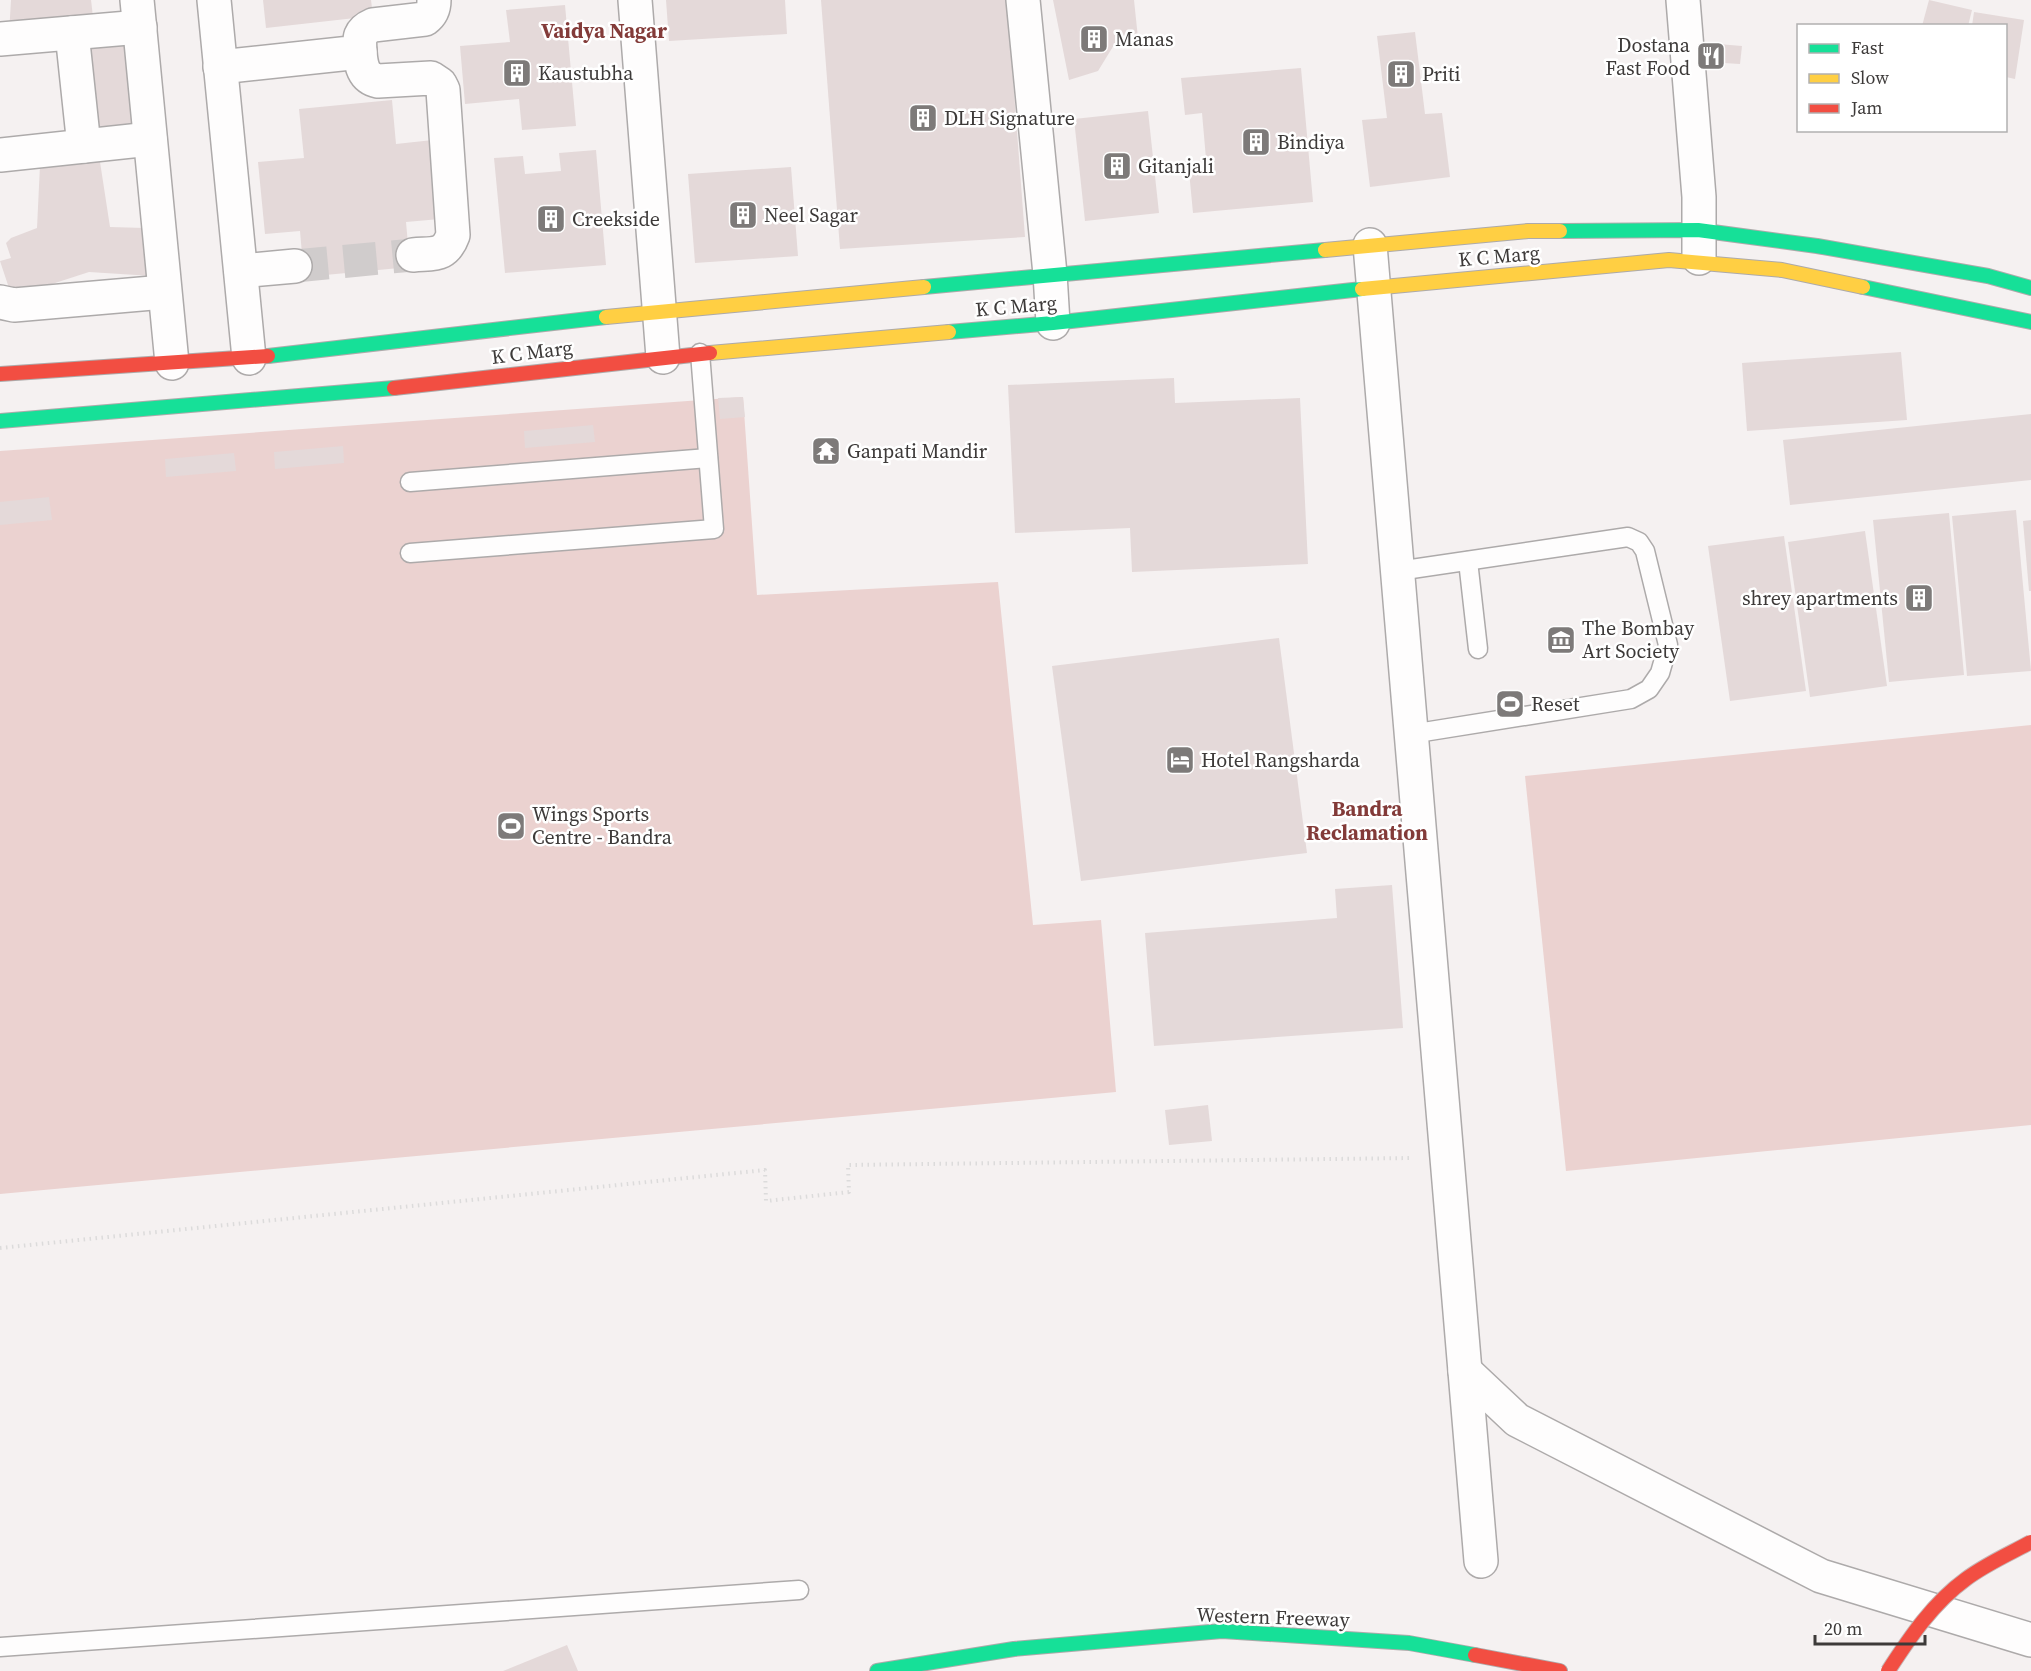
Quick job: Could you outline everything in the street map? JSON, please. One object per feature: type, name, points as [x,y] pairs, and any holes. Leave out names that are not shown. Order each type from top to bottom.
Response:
[{"type":"main road","name":"K C Marg","points":[[0,374],[164,367],[660,311],[1528,231],[1698,230],[1817,246],[1988,276],[2031,288]]},
{"type":"main road","name":"K C Marg","points":[[0,418],[162,402],[412,386],[700,353],[1053,323],[1374,288],[1669,260],[1782,270],[2031,322]]},
{"type":"main road","points":[[1888,1671],[1905,1644],[1949,1593],[1987,1566],[2031,1542]]},
{"type":"main road","name":"Western Freeway","points":[[877,1671],[1014,1649],[1222,1631],[1409,1643],[1560,1671]]},
{"type":"street","points":[[214,0],[249,358]]},
{"type":"street","points":[[413,255],[440,253],[446,249],[453,235],[442,90],[440,84],[430,78],[372,80],[362,68],[359,36],[365,28],[373,25],[425,19],[433,10],[434,0]]},
{"type":"street","points":[[634,0],[663,357]]},
{"type":"street","points":[[1023,0],[1053,323]]},
{"type":"street","points":[[1683,0],[1699,197],[1699,263]]},
{"type":"street","points":[[0,39],[72,33],[138,14],[164,291],[164,367]]},
{"type":"street","points":[[72,33],[84,146]]},
{"type":"street","points":[[220,67],[360,52]]},
{"type":"street","points":[[0,155],[150,139]]},
{"type":"street","points":[[1370,245],[1481,1561]]},
{"type":"street","points":[[241,271],[295,266]]},
{"type":"street","points":[[0,302],[14,304],[164,291]]},
{"type":"street","points":[[1465,1371],[1517,1420],[1821,1576],[2031,1640]]},
{"type":"lane","points":[[410,554],[714,529],[700,353]]},
{"type":"lane","points":[[410,482],[708,458]]},
{"type":"lane","points":[[1398,571],[1629,537],[1639,542],[1645,551],[1668,645],[1660,673],[1649,689],[1631,699],[1412,734]]},
{"type":"lane","points":[[1468,561],[1478,649]]},
{"type":"lane","points":[[0,1647],[799,1590]]},
{"type":"path","points":[[0,1248],[765,1170],[766,1201],[849,1192],[848,1165],[1447,1158]]},
{"type":"shaded area","name":"Wings Sports Centre - Bandra","points":[[743,397],[757,595],[998,582],[1033,925],[1101,920],[1116,1092],[0,1194],[0,451]]},
{"type":"shaded area","points":[[2031,725],[2031,1125],[1566,1171],[1525,776]]},
{"type":"building","points":[[11,0],[91,0],[94,25],[9,34]]},
{"type":"building","points":[[263,0],[371,0],[373,16],[266,28]]},
{"type":"building","points":[[666,0],[785,0],[787,34],[669,41]]},
{"type":"building","name":"DLH Signature","points":[[821,0],[1007,0],[1025,237],[840,249]]},
{"type":"building","name":"Manas","points":[[1053,0],[1134,0],[1138,38],[1117,40],[1098,71],[1069,80]]},
{"type":"building","points":[[1929,0],[1972,10],[1968,24],[1923,24]]},
{"type":"building","name":"Kaustubha","points":[[565,5],[576,126],[522,130],[519,99],[465,104],[460,46],[510,42],[506,10]]},
{"type":"building","points":[[1974,12],[2024,20],[2015,79],[2007,77],[2007,24],[1972,24]]},
{"type":"building","name":"Priti","points":[[1415,32],[1425,114],[1442,113],[1450,177],[1370,187],[1362,120],[1387,118],[1377,36]]},
{"type":"building","points":[[132,35],[144,128],[91,134],[80,42]]},
{"type":"building","points":[[1706,43],[1742,46],[1740,64],[1707,62]]},
{"type":"building","name":"Bindiya","points":[[1301,68],[1313,202],[1193,213],[1189,171],[1207,170],[1202,113],[1185,115],[1181,78]]},
{"type":"building","points":[[392,100],[396,144],[442,139],[451,218],[406,222],[410,267],[304,277],[300,231],[265,234],[258,162],[304,158],[299,109]]},
{"type":"building","name":"Gitanjali","points":[[1148,111],[1159,213],[1085,221],[1074,119]]},
{"type":"building","name":"Creekside","points":[[596,150],[606,265],[505,273],[494,158],[523,156],[525,174],[561,171],[559,153]]},
{"type":"building","points":[[100,162],[110,227],[145,228],[152,276],[89,272],[12,297],[0,261],[11,258],[6,243],[11,238],[37,228],[40,165]]},
{"type":"building","name":"Neel Sagar","points":[[791,167],[798,256],[695,263],[688,174]]},
{"type":"building","points":[[1901,352],[1907,420],[1747,431],[1742,363]]},
{"type":"building","points":[[1174,378],[1175,403],[1300,398],[1308,564],[1132,572],[1130,528],[1015,533],[1008,385]]},
{"type":"building","points":[[743,397],[745,417],[720,419],[718,398]]},
{"type":"building","points":[[2031,414],[2031,480],[1790,505],[1783,440]]},
{"type":"building","points":[[593,425],[595,442],[525,448],[524,431]]},
{"type":"building","points":[[343,446],[344,463],[275,469],[274,452]]},
{"type":"building","points":[[234,453],[236,471],[166,477],[165,459]]},
{"type":"building","points":[[49,497],[52,520],[0,525],[0,502]]},
{"type":"building","points":[[2016,510],[2031,671],[1967,676],[1952,516]]},
{"type":"building","name":"shrey apartments","points":[[1949,513],[1964,675],[1889,682],[1873,520]]},
{"type":"building","points":[[2031,520],[2031,591],[2029,591],[2023,521]]},
{"type":"building","points":[[1865,531],[1887,686],[1810,697],[1788,542]]},
{"type":"building","points":[[1784,536],[1806,691],[1730,701],[1708,546]]},
{"type":"building","name":"Hotel Rangsharda","points":[[1279,638],[1307,853],[1081,881],[1052,666]]},
{"type":"building","points":[[1392,885],[1403,1028],[1154,1046],[1145,933],[1337,918],[1335,889]]},
{"type":"building","points":[[1208,1105],[1212,1141],[1169,1145],[1165,1110]]},
{"type":"building","points":[[567,1645],[578,1671],[503,1671]]},
{"type":"tunnel","points":[[295,266],[413,255]]},
{"type":"traffic: fast","points":[[1560,231],[1698,230],[1817,246],[1988,276],[2031,288]]},
{"type":"traffic: fast","points":[[924,287],[1325,250]]},
{"type":"traffic: fast","points":[[1863,287],[2031,322]]},
{"type":"traffic: fast","points":[[949,332],[1053,323],[1362,289]]},
{"type":"traffic: fast","points":[[268,356],[606,317]]},
{"type":"traffic: fast","points":[[0,421],[394,388]]},
{"type":"traffic: fast","points":[[877,1671],[1014,1649],[1222,1631],[1409,1643],[1475,1655]]},
{"type":"traffic: slow","points":[[1325,250],[1528,231],[1560,231]]},
{"type":"traffic: slow","points":[[1362,289],[1669,260],[1782,270],[1863,287]]},
{"type":"traffic: slow","points":[[606,317],[924,287]]},
{"type":"traffic: slow","points":[[710,353],[949,332]]},
{"type":"traffic: jam","points":[[394,388],[710,353]]},
{"type":"traffic: jam","points":[[0,374],[268,356]]},
{"type":"traffic: jam","points":[[1888,1671],[1923,1621],[1954,1588],[1982,1569],[2031,1542]]},
{"type":"traffic: jam","points":[[1475,1655],[1560,1671]]},
{"type":"place","name":"Manas","points":[[1094,39]]},
{"type":"place","name":"Dostana Fast Food","points":[[1711,56]]},
{"type":"place","name":"Kaustubha","points":[[517,73]]},
{"type":"place","name":"Priti","points":[[1401,74]]},
{"type":"place","name":"DLH Signature","points":[[923,118]]},
{"type":"place","name":"Bindiya","points":[[1256,142]]},
{"type":"place","name":"Gitanjali","points":[[1117,166]]},
{"type":"place","name":"Neel Sagar","points":[[743,215]]},
{"type":"place","name":"Creekside","points":[[551,219]]},
{"type":"place","name":"Ganpati Mandir","points":[[826,451]]},
{"type":"place","name":"shrey apartments","points":[[1919,598]]},
{"type":"place","name":"The Bombay Art Society","points":[[1561,640]]},
{"type":"place","name":"Reset","points":[[1510,704]]},
{"type":"place","name":"Hotel Rangsharda","points":[[1180,760]]},
{"type":"place","name":"Wings Sports Centre - Bandra","points":[[511,826]]},
{"type":"district","name":"Vaidya Nagar","points":[[604,31]]},
{"type":"district","name":"Bandra Reclamation","points":[[1367,821]]}]
